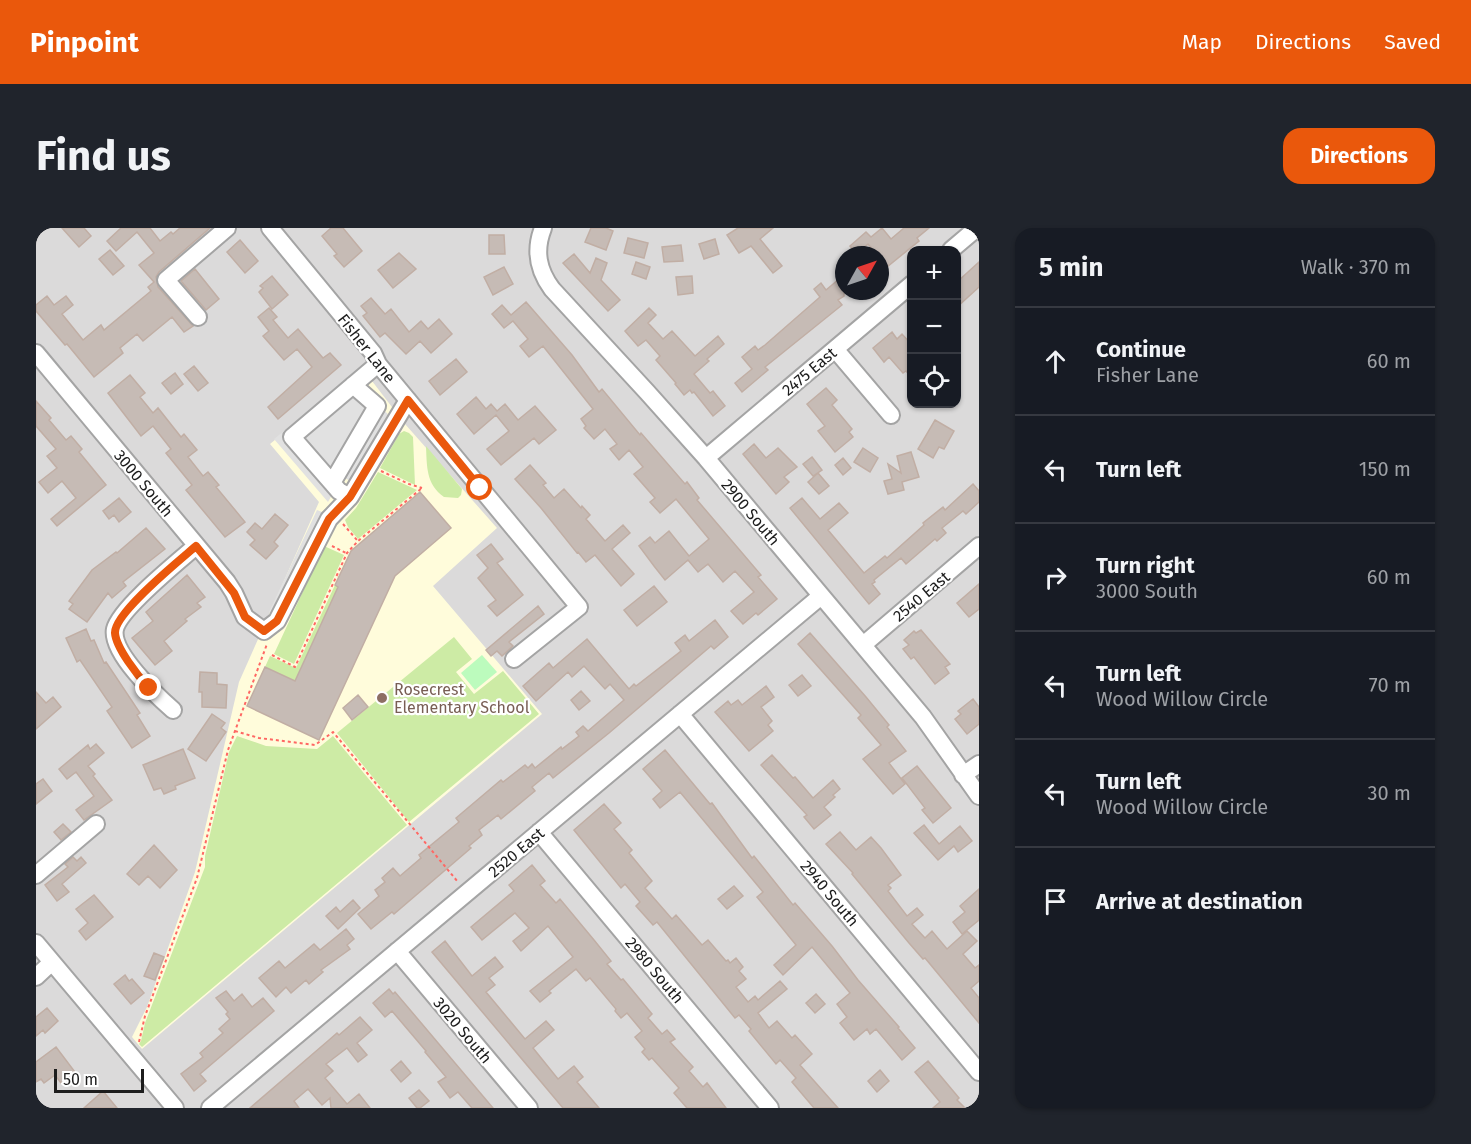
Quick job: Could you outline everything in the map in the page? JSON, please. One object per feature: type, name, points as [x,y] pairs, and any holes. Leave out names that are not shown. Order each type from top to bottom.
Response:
[{"type":"street","points":[[198,317],[166,280],[228,228]]},
{"type":"street","name":"Fisher Lane","points":[[270,228],[373,353],[378,364],[579,607],[514,659]]},
{"type":"street","name":"2900 South","points":[[543,228],[537,252],[538,263],[547,282],[706,458],[932,729],[979,796]]},
{"type":"street","points":[[956,246],[977,228]]},
{"type":"street","name":"2475 East","points":[[706,458],[907,288]]},
{"type":"street","points":[[835,349],[891,415]]},
{"type":"street","name":"3000 South","points":[[36,353],[234,593],[245,617],[264,631],[277,621],[329,519],[350,497]]},
{"type":"street","points":[[378,364],[292,437],[339,491],[350,497],[408,400]]},
{"type":"street","points":[[332,483],[377,406],[353,386]]},
{"type":"street","points":[[174,710],[141,679],[118,646],[115,629],[122,616],[134,603],[196,546]]},
{"type":"street","name":"2540 East","points":[[863,645],[979,546]]},
{"type":"street","name":"2520 East","points":[[210,1108],[821,596]]},
{"type":"street","name":"2940 South","points":[[680,714],[979,1072]]},
{"type":"street","points":[[963,775],[979,764]]},
{"type":"street","points":[[36,875],[96,824]]},
{"type":"street","name":"2980 South","points":[[539,832],[770,1108]]},
{"type":"street","points":[[36,943],[175,1108]]},
{"type":"street","name":"3020 South","points":[[397,951],[529,1108]]},
{"type":"street","points":[[36,976],[52,962]]},
{"type":"path","points":[[272,655],[295,667],[347,553],[358,541],[422,488],[377,469]]},
{"type":"path","points":[[341,522],[358,541]]},
{"type":"path","points":[[324,542],[347,553]]},
{"type":"path","points":[[135,1042],[136,1044],[140,1041],[146,1016],[197,878],[228,750],[268,644],[259,640]]},
{"type":"path","points":[[235,731],[259,738],[315,745],[333,732],[460,885]]},
{"type":"shaded area","points":[[36,228],[979,228],[979,1108],[36,1108]]},
{"type":"shaded area","name":"Rosecrest Elementary School","points":[[362,368],[405,424],[497,528],[433,586],[542,714],[142,1049],[132,1037],[147,1007],[195,872],[239,682],[319,502],[270,444]]},
{"type":"shaded area","points":[[355,373],[388,414],[351,481],[342,477],[328,502],[274,439]]},
{"type":"shaded area","points":[[317,510],[327,514],[278,617],[269,612]]},
{"type":"green space","points":[[404,431],[413,437],[415,485],[380,468],[399,434]]},
{"type":"green space","points":[[426,446],[462,489],[458,498],[444,497],[434,486],[429,474]]},
{"type":"green space","points":[[378,472],[417,490],[358,539],[345,520],[356,508]]},
{"type":"green space","points":[[324,546],[344,555],[294,664],[274,654]]},
{"type":"green space","points":[[335,585],[338,587],[295,681],[265,667],[270,656],[296,668]]},
{"type":"green space","points":[[454,637],[472,659],[456,672],[474,694],[503,671],[539,714],[409,822],[337,733]]},
{"type":"green space","points":[[482,655],[497,672],[475,690],[461,673]]},
{"type":"green space","points":[[237,736],[266,746],[317,749],[333,736],[407,825],[142,1047],[139,1044],[145,1023],[205,867],[205,856],[229,752]]},
{"type":"building","points":[[62,228],[84,228],[91,236],[79,247]]},
{"type":"building","points":[[121,228],[150,228],[160,241],[180,228],[210,228],[156,277],[158,287],[193,326],[184,332],[172,317],[143,341],[137,334],[120,348],[123,353],[94,377],[36,311],[36,305],[47,296],[54,305],[66,296],[73,305],[62,314],[83,340],[101,325],[104,330],[151,291],[148,287],[154,282],[139,265],[154,253],[137,232],[116,251],[107,241]]},
{"type":"building","points":[[331,228],[343,228],[362,251],[344,267],[334,256],[337,254],[322,236]]},
{"type":"building","points":[[591,228],[606,228],[613,231],[606,250],[585,242]]},
{"type":"building","points":[[738,228],[773,228],[760,239],[782,266],[773,273],[751,246],[739,253],[727,235]]},
{"type":"building","points":[[882,228],[891,239],[904,228],[929,228],[917,238],[919,241],[913,246],[907,246],[907,251],[889,265],[889,246],[870,246],[868,244],[850,246],[866,232],[871,237]]},
{"type":"building","points":[[489,235],[504,235],[505,254],[489,254]]},
{"type":"building","points":[[628,238],[648,243],[644,258],[624,253]]},
{"type":"building","points":[[715,239],[719,254],[704,259],[699,244]]},
{"type":"building","points":[[240,240],[258,261],[245,273],[227,252]]},
{"type":"building","points":[[681,245],[683,261],[664,262],[662,247]]},
{"type":"building","points":[[110,250],[124,266],[113,275],[99,259]]},
{"type":"building","points":[[399,253],[416,269],[393,288],[378,270]]},
{"type":"building","points":[[574,254],[590,273],[596,258],[607,263],[601,280],[620,300],[608,311],[563,263]]},
{"type":"building","points":[[636,262],[650,267],[646,279],[632,274]]},
{"type":"building","points":[[979,262],[979,287],[961,303],[961,300],[961,278]]},
{"type":"building","points":[[504,267],[513,284],[493,295],[484,277]]},
{"type":"building","points":[[195,269],[219,299],[206,310],[181,281]]},
{"type":"building","points":[[272,276],[288,295],[272,309],[259,292],[263,288],[260,286]]},
{"type":"building","points":[[692,276],[693,293],[678,295],[676,277]]},
{"type":"building","points":[[835,282],[835,300],[842,305],[765,367],[768,370],[742,392],[735,383],[752,369],[742,357],[755,346],[758,350],[765,345],[820,297],[814,289],[821,283],[826,290]]},
{"type":"building","points":[[371,298],[385,314],[391,309],[409,332],[421,321],[428,329],[439,319],[452,334],[431,353],[420,341],[406,354],[385,333],[380,337],[363,316],[367,313],[361,306]]},
{"type":"building","points":[[526,302],[572,355],[599,392],[602,389],[640,435],[641,433],[685,484],[687,482],[699,498],[697,500],[761,575],[758,577],[777,599],[758,615],[756,613],[743,624],[731,611],[754,592],[735,571],[723,582],[708,564],[698,572],[688,560],[665,580],[639,546],[650,537],[655,543],[669,531],[689,556],[709,539],[676,499],[660,513],[650,502],[655,498],[634,474],[643,467],[629,450],[619,460],[610,449],[617,444],[605,429],[594,439],[584,428],[586,426],[581,419],[593,409],[543,346],[529,357],[520,346],[528,339],[513,321],[504,328],[492,314],[502,305],[511,315]]},
{"type":"building","points":[[269,308],[277,317],[273,320],[288,338],[298,329],[323,358],[330,353],[341,365],[278,419],[268,407],[312,367],[297,349],[284,360],[263,336],[269,331],[258,317]]},
{"type":"building","points":[[649,308],[656,315],[648,323],[663,339],[672,331],[695,356],[718,336],[724,344],[694,374],[710,393],[713,391],[725,406],[713,416],[694,392],[690,390],[684,395],[656,360],[660,356],[646,340],[638,346],[625,331]]},
{"type":"building","points":[[892,332],[897,339],[902,334],[907,340],[907,372],[903,373],[889,357],[884,362],[873,348]]},
{"type":"building","points":[[456,359],[467,372],[440,395],[429,381]]},
{"type":"building","points":[[194,366],[208,383],[198,391],[184,374]]},
{"type":"building","points":[[175,373],[183,384],[171,394],[162,383]]},
{"type":"building","points":[[130,375],[145,393],[140,397],[153,413],[158,408],[181,437],[184,434],[197,450],[188,457],[203,476],[208,472],[219,485],[216,487],[245,522],[225,537],[186,490],[192,485],[166,453],[171,449],[153,426],[141,436],[108,393]]},
{"type":"building","points":[[826,388],[837,400],[832,405],[852,429],[849,432],[853,437],[835,452],[818,431],[825,426],[807,404]]},
{"type":"building","points":[[476,397],[486,409],[491,404],[497,411],[505,404],[518,420],[535,406],[556,430],[539,444],[534,438],[501,465],[487,449],[509,431],[496,415],[474,434],[457,414]]},
{"type":"building","points":[[36,401],[66,440],[71,436],[82,449],[79,452],[106,485],[57,526],[51,519],[76,498],[62,481],[48,493],[39,482],[57,468],[47,456],[56,449],[36,426]]},
{"type":"building","points":[[935,420],[954,431],[944,449],[939,447],[933,458],[918,449]]},
{"type":"building","points":[[754,444],[766,458],[778,448],[797,467],[784,477],[789,482],[776,494],[743,454]]},
{"type":"building","points":[[863,448],[878,458],[870,472],[854,462]]},
{"type":"building","points":[[911,452],[919,477],[902,482],[904,490],[888,494],[884,481],[892,479],[888,464],[901,473],[897,456]]},
{"type":"building","points":[[812,457],[822,470],[813,476],[803,464]]},
{"type":"building","points":[[843,458],[851,468],[843,475],[835,465]]},
{"type":"building","points":[[530,465],[546,483],[543,485],[554,498],[564,489],[581,508],[582,506],[590,515],[586,519],[605,541],[623,525],[630,533],[612,549],[634,574],[621,586],[595,555],[586,562],[577,553],[515,479]]},
{"type":"building","points":[[818,473],[829,486],[819,494],[808,482]]},
{"type":"building","points":[[973,484],[979,491],[979,502],[966,514],[963,511],[942,528],[946,533],[937,541],[935,539],[906,564],[901,558],[874,580],[872,584],[880,594],[869,604],[790,508],[802,498],[820,519],[839,503],[848,513],[828,530],[864,573],[885,556],[887,558],[924,525],[923,523],[943,507],[945,510]]},
{"type":"building","points":[[420,492],[451,528],[395,576],[319,740],[247,706],[265,667],[295,681],[338,587],[335,585],[351,551]]},
{"type":"building","points":[[119,498],[131,512],[119,522],[114,515],[109,519],[103,511]]},
{"type":"building","points":[[275,514],[288,525],[274,542],[278,546],[266,559],[250,545],[255,540],[247,532],[255,523],[262,529]]},
{"type":"building","points":[[146,528],[165,549],[123,582],[126,586],[112,598],[108,593],[87,622],[69,609],[73,604],[69,601],[92,570],[117,553]]},
{"type":"building","points":[[491,544],[503,559],[497,563],[523,595],[497,616],[488,606],[496,600],[478,578],[488,568],[477,555]]},
{"type":"building","points":[[187,575],[205,597],[197,603],[201,607],[185,619],[187,621],[164,641],[172,651],[155,665],[132,638],[153,621],[146,612]]},
{"type":"building","points":[[979,584],[979,609],[969,617],[957,603]]},
{"type":"building","points":[[654,586],[667,602],[637,626],[624,610]]},
{"type":"building","points":[[538,606],[544,614],[509,642],[513,646],[502,656],[497,651],[491,656],[486,650]]},
{"type":"building","points":[[715,620],[728,637],[714,649],[711,646],[553,778],[549,773],[532,787],[535,791],[501,819],[498,815],[479,830],[482,835],[469,846],[471,848],[394,914],[392,912],[371,929],[358,914],[379,896],[375,890],[385,882],[382,878],[393,868],[400,876],[421,858],[419,855],[459,822],[456,818],[501,780],[503,782],[525,765],[528,768],[532,764],[535,768],[579,736],[576,732],[583,726],[588,731],[624,700],[610,684],[605,689],[584,666],[572,677],[568,672],[536,701],[523,686],[549,663],[553,668],[587,639],[629,689],[681,651],[675,643],[685,635],[689,641]]},
{"type":"building","points":[[86,629],[91,641],[94,640],[104,663],[106,662],[140,713],[137,715],[150,736],[132,748],[107,711],[112,707],[80,660],[77,662],[66,638]]},
{"type":"building","points":[[921,630],[950,664],[945,667],[949,673],[935,684],[914,657],[911,659],[903,649],[909,645],[904,640],[914,631],[916,633]]},
{"type":"building","points":[[810,633],[889,725],[887,727],[906,751],[889,763],[905,784],[893,794],[863,759],[881,745],[858,718],[861,715],[798,644]]},
{"type":"building","points":[[200,672],[217,673],[217,684],[227,685],[226,708],[202,707],[202,692],[199,692]]},
{"type":"building","points":[[802,675],[811,686],[798,696],[789,685]]},
{"type":"building","points":[[766,686],[774,697],[761,707],[772,721],[768,725],[773,731],[749,751],[715,712],[728,701],[731,705],[738,700],[742,705]]},
{"type":"building","points":[[581,691],[590,701],[579,710],[571,700]]},
{"type":"building","points":[[36,692],[46,703],[53,697],[61,707],[36,729]]},
{"type":"building","points":[[358,695],[368,707],[352,720],[343,708]]},
{"type":"building","points":[[973,699],[979,707],[979,724],[967,734],[955,719],[961,714],[958,711]]},
{"type":"building","points":[[212,714],[225,723],[221,728],[226,732],[206,761],[188,749]]},
{"type":"building","points":[[96,744],[104,753],[88,766],[112,800],[84,820],[76,810],[94,796],[76,772],[67,779],[59,769],[88,745],[90,749]]},
{"type":"building","points":[[183,749],[195,778],[175,786],[176,789],[164,794],[161,788],[154,790],[143,765]]},
{"type":"building","points":[[665,750],[710,804],[712,803],[752,858],[754,856],[793,905],[795,903],[899,1027],[915,1048],[902,1060],[876,1029],[870,1034],[867,1029],[854,1040],[840,1023],[847,1017],[837,1004],[850,993],[812,947],[783,975],[774,965],[796,945],[757,897],[763,892],[680,792],[660,808],[653,799],[662,791],[643,769]]},
{"type":"building","points":[[772,755],[813,798],[833,780],[840,789],[824,807],[831,815],[814,829],[804,817],[807,815],[761,765]]},
{"type":"building","points":[[917,766],[951,808],[933,823],[922,810],[925,808],[902,778]]},
{"type":"building","points":[[43,779],[52,791],[36,804],[36,784]]},
{"type":"building","points":[[604,804],[621,823],[614,829],[632,850],[629,853],[652,881],[645,888],[672,919],[676,915],[702,945],[708,940],[726,961],[730,963],[736,958],[743,967],[739,971],[746,979],[736,987],[748,1002],[755,996],[758,1000],[780,981],[787,989],[758,1013],[769,1028],[777,1021],[792,1038],[795,1035],[812,1054],[800,1065],[838,1108],[814,1108],[792,1082],[796,1078],[780,1060],[776,1064],[739,1015],[735,1018],[657,922],[653,925],[636,906],[640,902],[625,884],[621,888],[574,830]]},
{"type":"building","points":[[63,824],[71,832],[61,840],[54,832]]},
{"type":"building","points":[[924,825],[939,844],[960,826],[972,841],[958,852],[954,846],[938,860],[914,833]]},
{"type":"building","points":[[840,832],[856,850],[871,837],[881,848],[901,875],[888,885],[891,888],[888,891],[907,916],[917,908],[923,915],[912,924],[925,938],[932,931],[947,949],[967,931],[977,941],[963,954],[975,968],[979,965],[979,981],[971,988],[979,998],[979,1023],[826,844]]},
{"type":"building","points":[[154,845],[177,870],[160,888],[148,876],[139,885],[127,874]]},
{"type":"building","points":[[73,857],[77,861],[81,857],[86,863],[62,884],[69,892],[57,901],[45,885],[68,867],[65,864]]},
{"type":"building","points":[[532,865],[545,881],[540,885],[556,903],[560,899],[611,961],[607,964],[621,980],[623,979],[652,1014],[648,1018],[662,1034],[667,1030],[675,1039],[670,1042],[693,1067],[689,1071],[703,1087],[707,1083],[726,1108],[687,1108],[674,1093],[679,1088],[652,1058],[649,1060],[642,1052],[645,1049],[635,1037],[642,1031],[627,1013],[621,1018],[590,978],[586,981],[576,969],[549,991],[551,993],[540,1002],[530,991],[573,957],[548,926],[521,951],[513,941],[529,928],[515,913],[482,940],[471,927],[514,891],[509,885]]},
{"type":"building","points":[[734,886],[743,896],[727,909],[718,899]]},
{"type":"building","points":[[979,889],[979,920],[962,934],[953,922],[965,912],[960,906]]},
{"type":"building","points":[[94,895],[113,917],[86,940],[79,931],[88,923],[76,909]]},
{"type":"building","points":[[353,900],[360,908],[338,929],[326,916],[336,907],[340,912]]},
{"type":"building","points":[[346,929],[354,939],[347,945],[350,949],[321,970],[323,972],[309,984],[306,980],[291,993],[286,987],[276,997],[259,978],[279,961],[285,968],[314,944],[320,950]]},
{"type":"building","points":[[445,941],[472,976],[495,957],[503,967],[489,978],[495,985],[486,992],[525,1039],[546,1021],[554,1030],[533,1048],[558,1079],[574,1066],[583,1077],[577,1082],[599,1108],[563,1108],[432,952]]},
{"type":"building","points":[[154,953],[164,957],[155,980],[144,976]]},
{"type":"building","points":[[125,975],[129,981],[132,979],[144,993],[131,1004],[114,984]]},
{"type":"building","points":[[389,989],[393,994],[395,992],[493,1108],[472,1108],[458,1092],[450,1098],[438,1082],[446,1077],[426,1051],[392,1011],[385,1017],[373,1003]]},
{"type":"building","points":[[226,991],[234,1001],[242,994],[252,1007],[263,998],[274,1011],[200,1074],[206,1081],[194,1091],[181,1074],[203,1057],[200,1053],[223,1033],[219,1029],[230,1019],[226,1014],[228,1012],[216,998]]},
{"type":"building","points":[[816,994],[825,1004],[815,1013],[806,1003]]},
{"type":"building","points":[[47,1008],[58,1021],[45,1033],[43,1030],[36,1036],[36,1017]]},
{"type":"building","points":[[360,1017],[372,1030],[357,1043],[367,1055],[358,1062],[347,1048],[326,1064],[333,1071],[325,1078],[347,1104],[359,1094],[370,1108],[331,1108],[330,1098],[322,1105],[308,1089],[294,1101],[299,1108],[250,1108],[337,1033],[339,1035]]},
{"type":"building","points":[[56,1047],[75,1072],[61,1083],[55,1075],[44,1083],[41,1079],[36,1082],[36,1062]]},
{"type":"building","points":[[401,1061],[411,1073],[401,1082],[391,1070]]},
{"type":"building","points":[[928,1061],[965,1108],[933,1108],[940,1102],[915,1072]]},
{"type":"building","points":[[880,1070],[889,1081],[877,1092],[868,1081]]},
{"type":"building","points":[[419,1090],[429,1101],[417,1108],[409,1098]]},
{"type":"building","points":[[103,1091],[117,1108],[84,1108]]},
{"type":"place","name":"Rosecrest Elementary School","points":[[382,698]]},
{"type":"route","points":[[149,688],[118,646],[115,629],[122,616],[196,546],[227,582],[245,617],[264,631],[277,621],[329,519],[350,497],[408,400],[480,488]]}]
